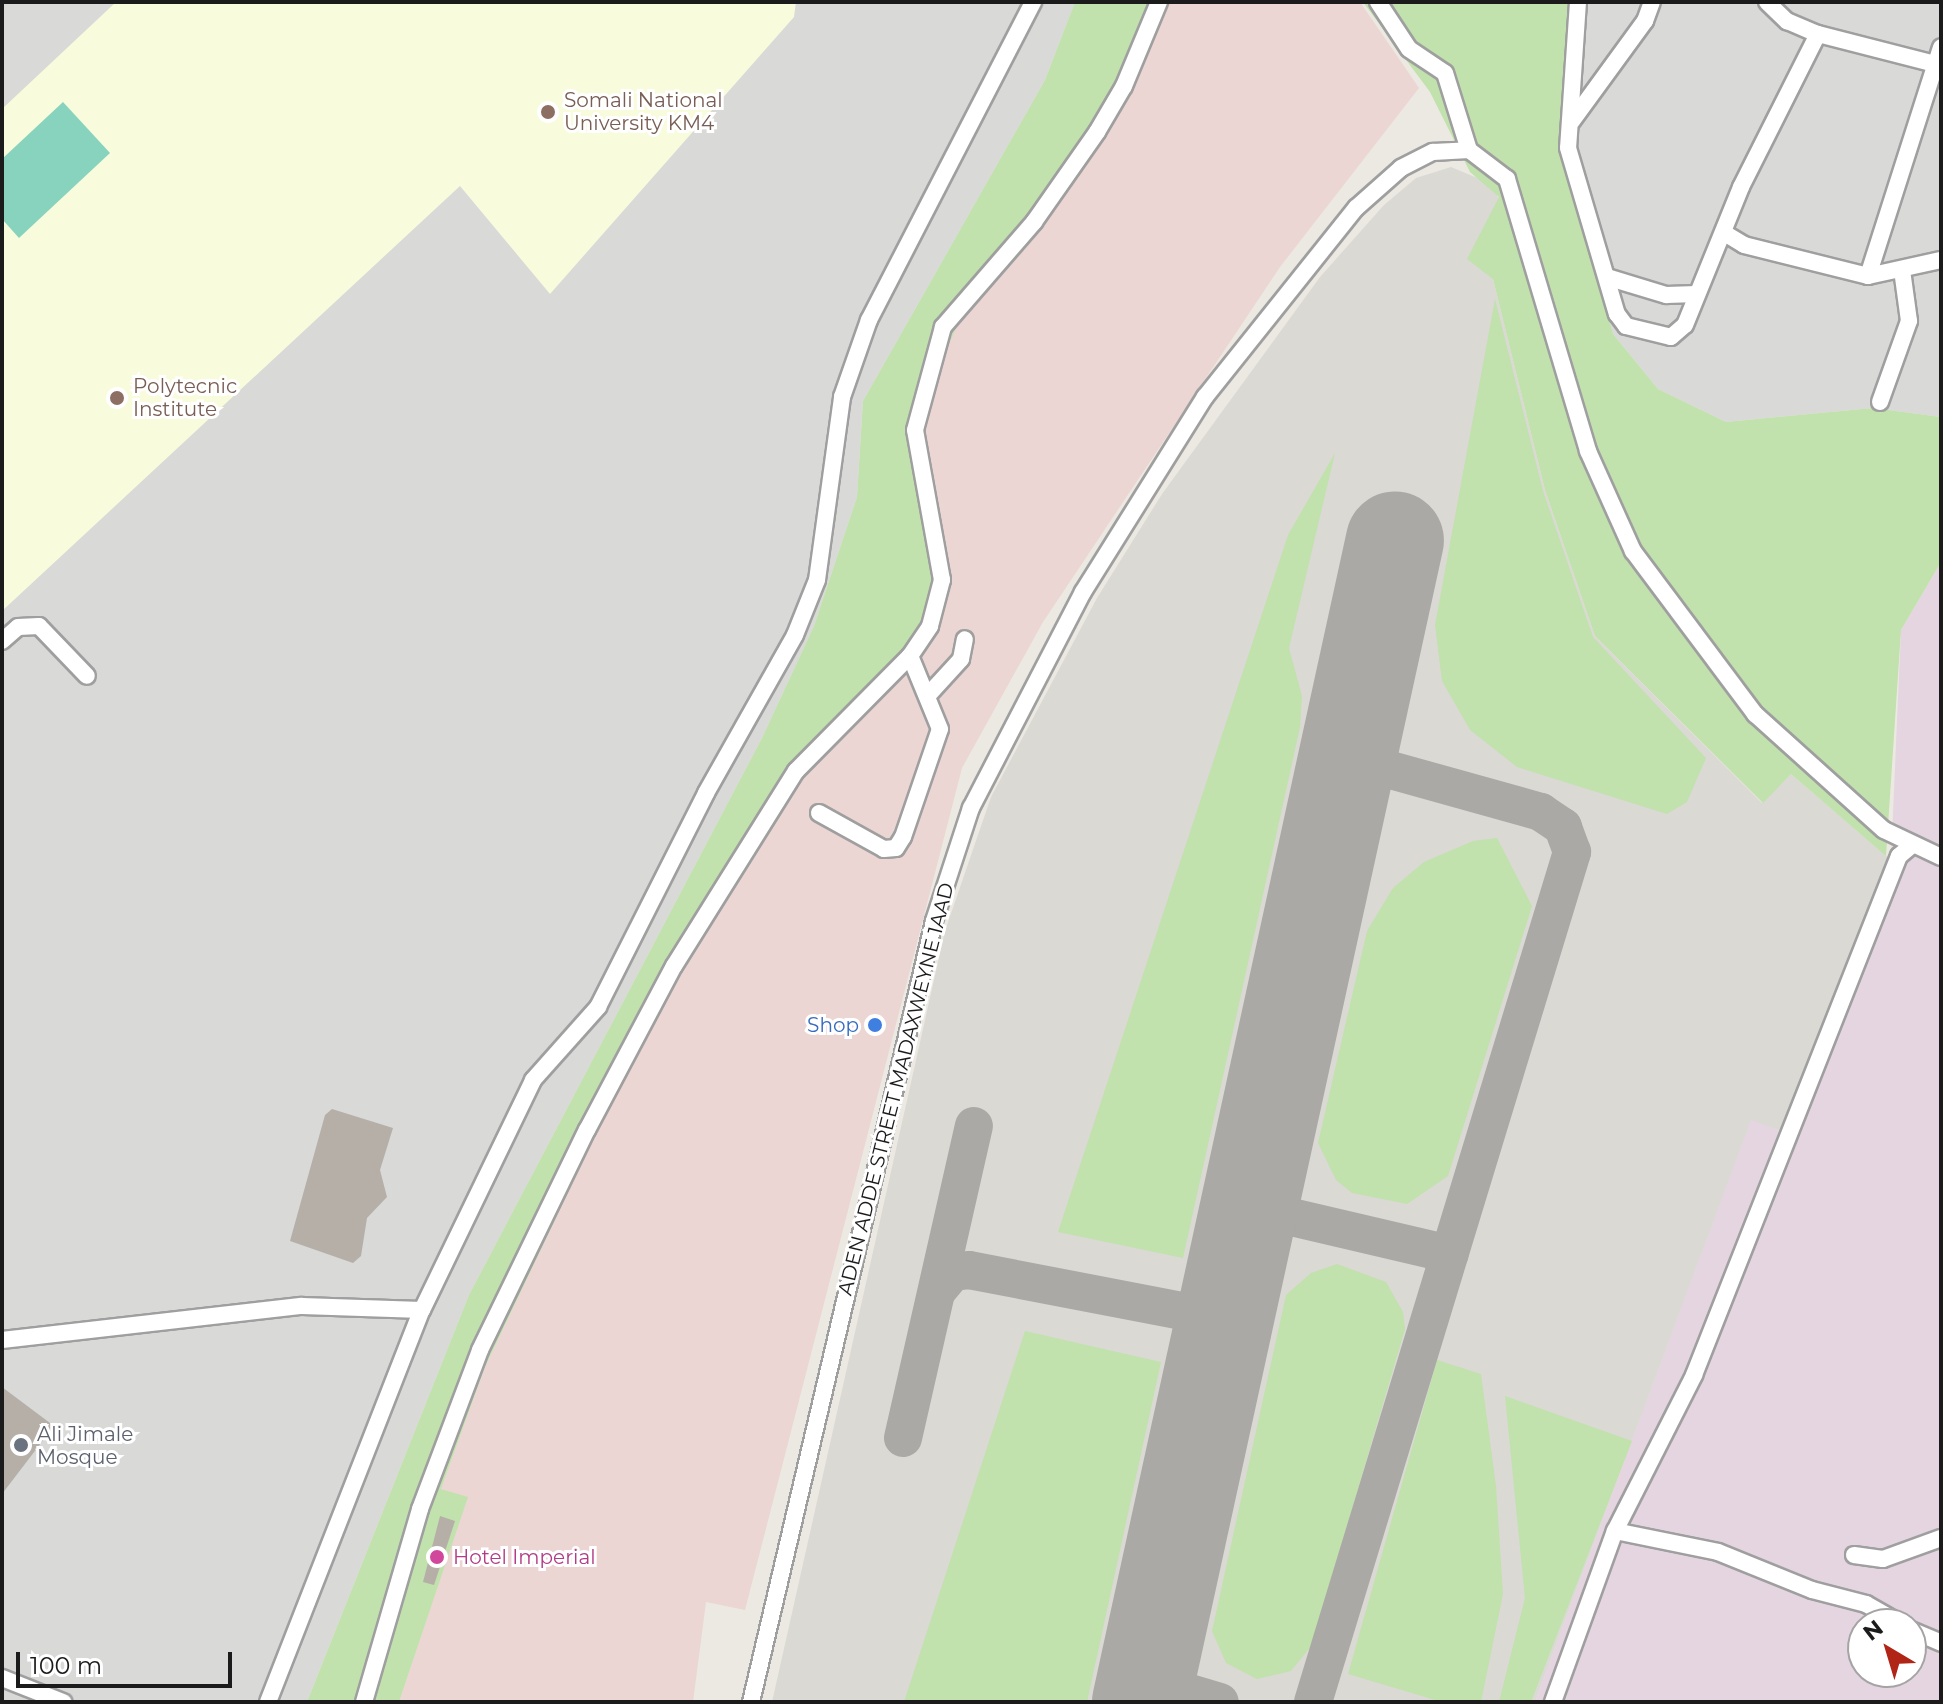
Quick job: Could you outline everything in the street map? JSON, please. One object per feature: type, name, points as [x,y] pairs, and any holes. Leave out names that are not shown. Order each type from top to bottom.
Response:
[{"type":"street","points":[[268,1702],[422,1310],[533,1080],[598,1007],[706,793],[795,635],[817,580],[842,397],[869,320],[1033,2]]},
{"type":"street","points":[[364,1702],[420,1509],[480,1350],[587,1130],[674,966],[796,771],[910,656],[930,626],[942,580],[915,430],[930,358],[964,297],[1011,250],[1097,132],[1124,86],[1159,2]]},
{"type":"street","points":[[1378,2],[1409,49],[1445,73],[1469,150],[1497,168],[1516,197],[1588,451],[1633,551],[1755,714],[1884,830],[1941,857]]},
{"type":"street","points":[[1578,2],[1568,148],[1610,278],[1617,314],[1641,332],[1671,337],[1679,332],[1726,234],[1741,187],[1818,34]]},
{"type":"street","points":[[1572,121],[1645,21],[1652,2]]},
{"type":"street","points":[[1767,2],[1787,21],[1818,34],[1935,64]]},
{"type":"street","points":[[1868,276],[1941,47]]},
{"type":"street","name":"ADEN ADDE STREET MADAXWEYNE 1AAD","points":[[751,1702],[934,921],[971,808],[1083,592],[1205,397],[1299,276],[1378,187],[1433,152],[1469,150]]},
{"type":"street","points":[[1726,234],[1744,245],[1868,276],[1941,260]]},
{"type":"street","points":[[1880,402],[1909,321],[1902,270]]},
{"type":"street","points":[[1610,278],[1666,295],[1697,294]]},
{"type":"street","points":[[2,641],[18,627],[39,626],[87,676]]},
{"type":"street","points":[[930,693],[961,659],[965,639]]},
{"type":"street","points":[[819,813],[884,849],[896,848],[940,729],[930,693],[910,656]]},
{"type":"street","points":[[1553,1702],[1615,1531],[1694,1375],[1894,869],[1912,845]]},
{"type":"street","points":[[2,1340],[302,1306],[422,1310]]},
{"type":"street","points":[[1615,1531],[1718,1552],[1812,1590],[1873,1608]]},
{"type":"street","points":[[1854,1555],[1883,1559],[1941,1538]]},
{"type":"street","points":[[2,1678],[63,1702]]},
{"type":"shaded area","points":[[2,2],[1075,2],[1045,80],[863,401],[857,497],[814,626],[762,738],[469,1295],[307,1702],[2,1702]]},
{"type":"shaded area","name":"Polytecnic Institute","points":[[116,2],[796,2],[794,17],[550,294],[460,186],[2,611],[2,109]]},
{"type":"shaded area","points":[[1169,2],[1360,2],[1419,88],[1280,267],[1043,622],[962,768],[745,1610],[706,1602],[693,1702],[399,1702],[467,1498],[441,1489],[485,1367],[657,1006],[970,295]]},
{"type":"shaded area","points":[[1573,2],[1941,2],[1941,417],[1873,408],[1726,422],[1658,389],[1613,334],[1568,157]]},
{"type":"shaded area","points":[[1451,167],[1487,182],[1499,198],[1493,279],[1545,490],[1595,636],[1762,803],[1791,774],[1891,860],[1786,1133],[1751,1120],[1535,1702],[772,1702],[945,931],[991,797],[1097,598],[1162,494],[1320,277],[1384,205],[1416,178]]},
{"type":"shaded area","points":[[1941,562],[1941,1702],[1535,1702],[1751,1119],[1785,1133],[1891,859],[1901,630]]},
{"type":"green space","points":[[1075,2],[1169,2],[1086,154],[970,295],[918,417],[946,568],[914,655],[815,749],[657,1006],[485,1367],[441,1489],[468,1497],[399,1702],[307,1702],[469,1295],[762,738],[814,626],[857,497],[863,401],[1045,80]]},
{"type":"green space","points":[[1363,2],[1573,2],[1568,157],[1613,334],[1658,389],[1726,422],[1873,408],[1941,417],[1941,562],[1901,630],[1886,856],[1791,774],[1763,803],[1595,636],[1545,490],[1493,279],[1467,259],[1499,197],[1470,172],[1430,92]]},
{"type":"green space","points":[[63,102],[110,153],[19,238],[2,219],[2,159]]},
{"type":"green space","points":[[1495,299],[1543,491],[1593,637],[1706,758],[1687,802],[1667,814],[1517,767],[1470,730],[1442,681],[1435,625]]},
{"type":"green space","points":[[1335,453],[1289,648],[1302,696],[1300,727],[1183,1258],[1058,1232],[1288,535]]},
{"type":"green space","points":[[1497,838],[1532,906],[1448,1176],[1407,1204],[1352,1193],[1336,1180],[1318,1143],[1367,931],[1393,888],[1424,862],[1473,841]]},
{"type":"green space","points":[[1337,1264],[1386,1282],[1403,1312],[1405,1329],[1312,1645],[1291,1671],[1257,1679],[1226,1663],[1212,1631],[1286,1295],[1311,1273]]},
{"type":"green space","points":[[1025,1331],[1161,1362],[1087,1702],[904,1702]]},
{"type":"green space","points":[[1437,1360],[1481,1374],[1496,1486],[1503,1594],[1481,1702],[1442,1702],[1348,1674]]},
{"type":"green space","points":[[1505,1396],[1632,1441],[1531,1702],[1499,1702],[1525,1598]]},
{"type":"building","points":[[332,1109],[393,1128],[380,1170],[387,1197],[367,1218],[361,1256],[353,1263],[290,1241],[325,1115]]},
{"type":"building","name":"Ali Jimale Mosque","points":[[2,1387],[54,1426],[2,1494]]},
{"type":"building","name":"Hotel Imperial","points":[[440,1516],[455,1521],[434,1585],[423,1582]]},
{"type":"taxiway","points":[[1313,1702],[1572,852],[1563,827],[1541,812],[1347,758]]},
{"type":"taxiway","points":[[903,1438],[974,1126]]},
{"type":"taxiway","points":[[1249,1207],[1450,1254]]},
{"type":"taxiway","points":[[937,1291],[953,1272],[969,1270],[1224,1319]]},
{"type":"taxiway","points":[[1146,1680],[1220,1702]]},
{"type":"runway","points":[[1141,1702],[1395,540]]},
{"type":"place","name":"Somali National University KM4","points":[[548,112]]},
{"type":"place","name":"Polytecnic Institute","points":[[117,398]]},
{"type":"place","name":"Shop","points":[[875,1025]]},
{"type":"place","name":"Ali Jimale Mosque","points":[[21,1445]]},
{"type":"place","name":"Hotel Imperial","points":[[437,1557]]}]
